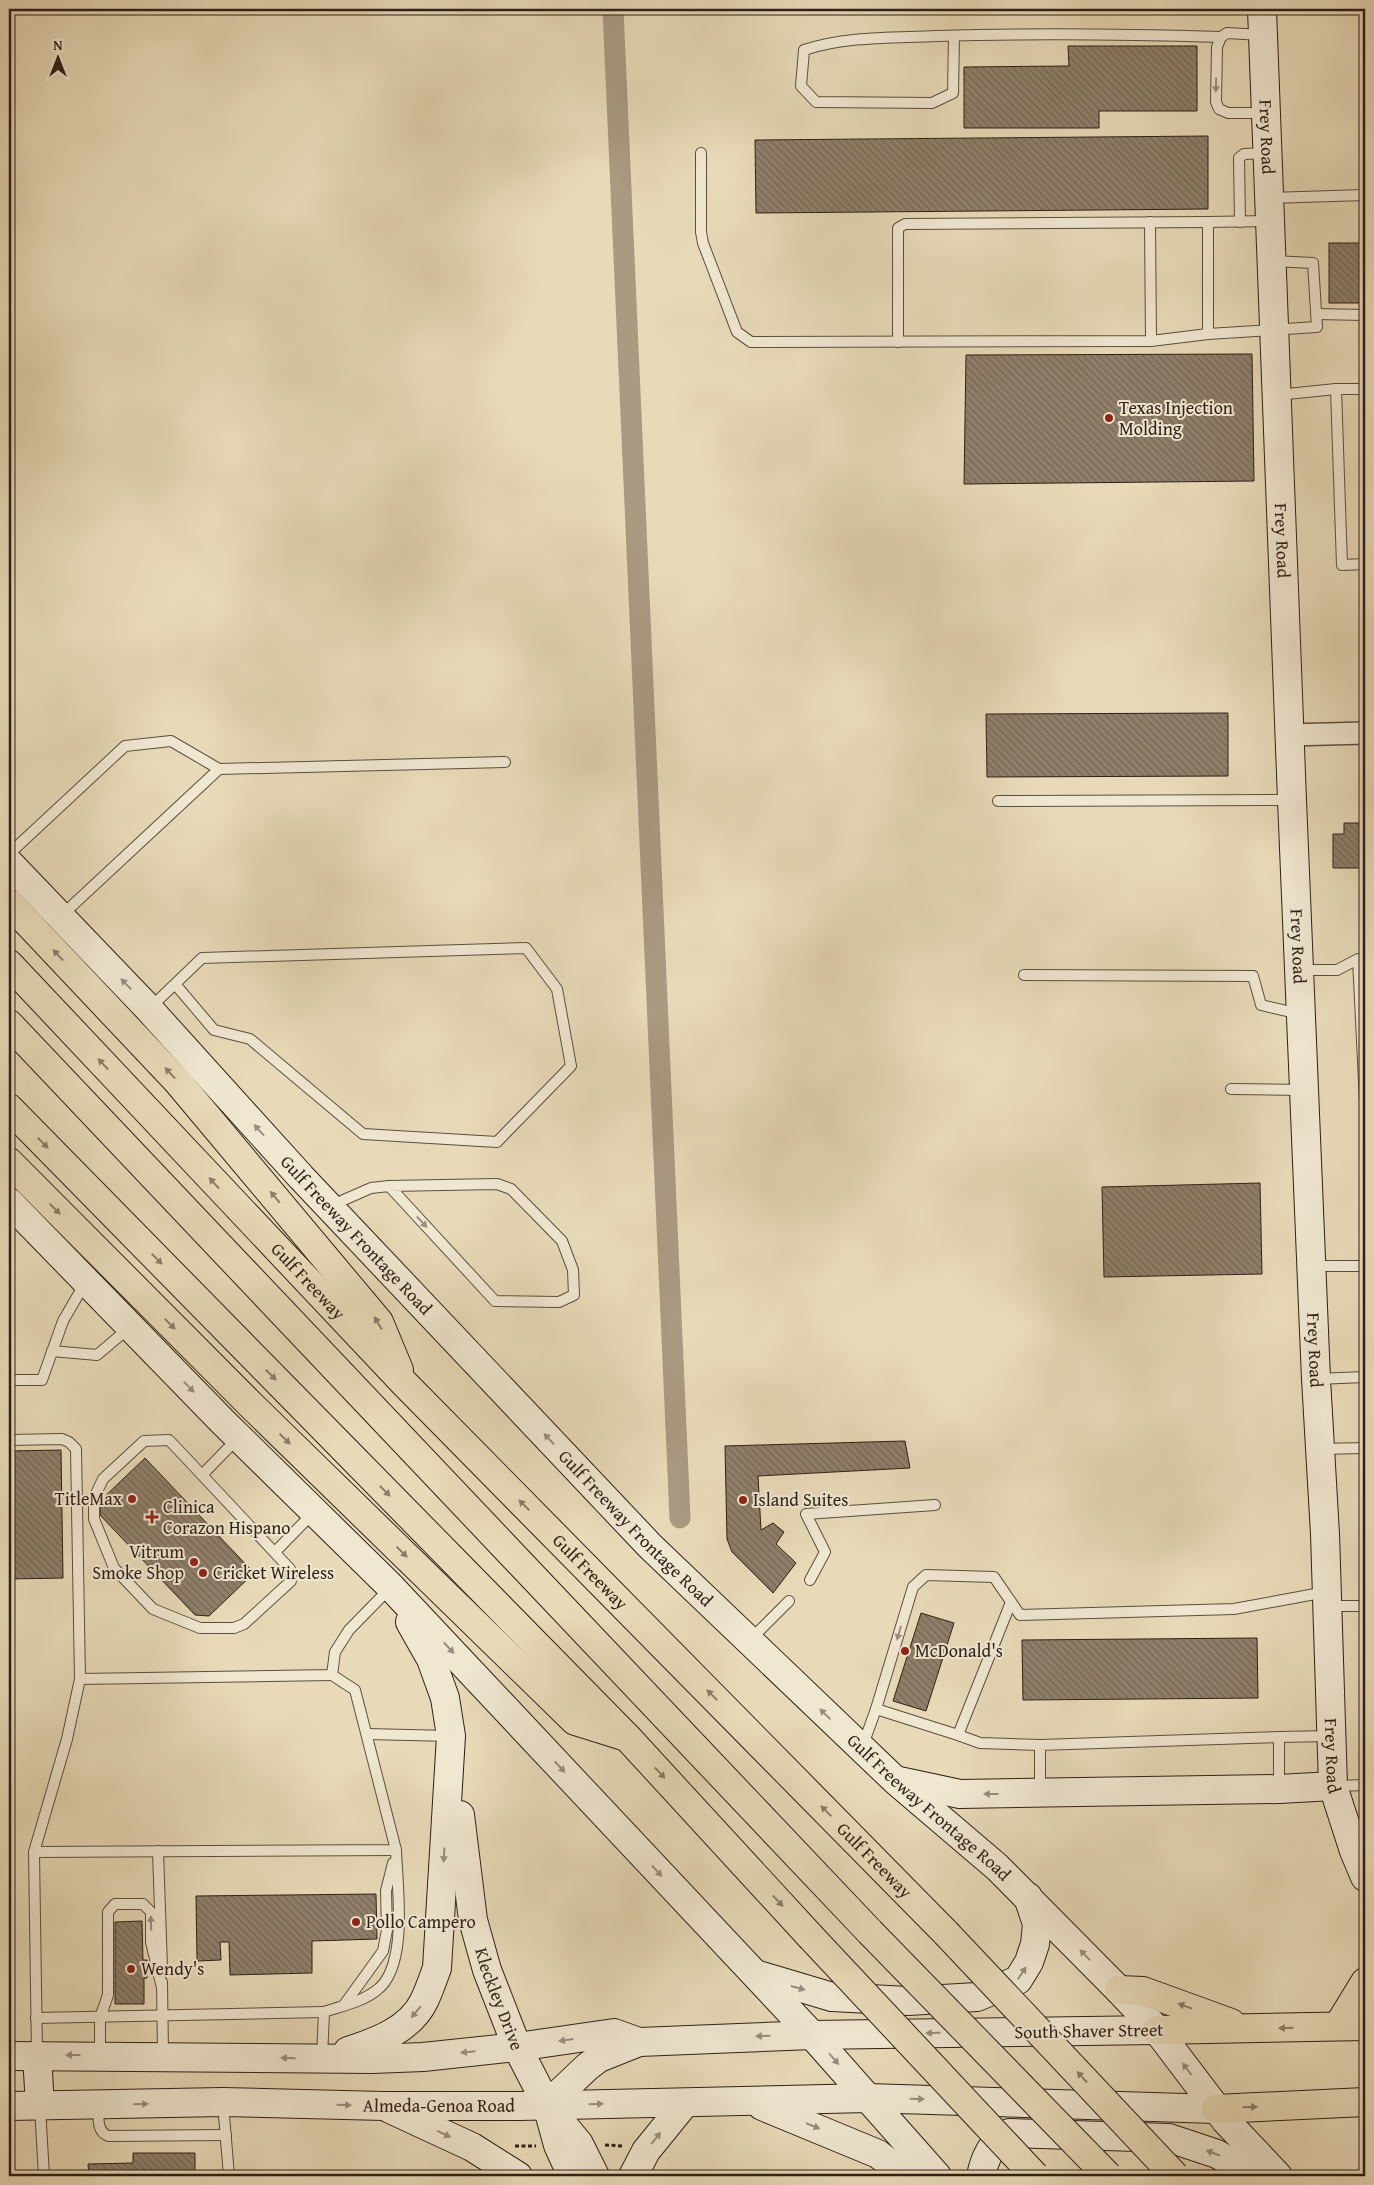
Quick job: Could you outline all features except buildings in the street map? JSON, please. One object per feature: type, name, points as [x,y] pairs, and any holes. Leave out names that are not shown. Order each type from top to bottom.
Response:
[{"type":"main road","name":"Frey Road","points":[[1262,22],[1289,735],[1316,1378],[1328,1599],[1333,1786],[1354,1851],[1365,1877]]},
{"type":"main road","name":"Gulf Freeway Frontage Road","points":[[9,863],[150,1009],[329,1207],[650,1546],[895,1780],[998,1867],[1119,1990],[1157,2030],[1216,2108],[1278,2176]]},
{"type":"main road","points":[[9,903],[178,1082],[380,1322],[404,1384]]},
{"type":"main road","name":"Gulf Freeway","points":[[9,964],[404,1384],[946,1933],[1175,2176]]},
{"type":"main road","points":[[9,1024],[870,1932],[1108,2176]]},
{"type":"main road","points":[[9,1108],[627,1737],[1035,2176]]},
{"type":"main road","points":[[9,1162],[245,1400],[575,1721],[627,1737]]},
{"type":"main road","points":[[9,1202],[240,1437],[391,1587],[812,2035],[937,2176]]},
{"type":"main road","points":[[322,2059],[378,2041],[406,2023],[423,2002],[437,1968],[451,1736],[445,1698],[430,1659],[391,1587]]},
{"type":"main road","name":"Kleckley Drive","points":[[451,1736],[473,1920],[487,1970],[516,2048],[547,2105],[579,2144],[595,2176]]},
{"type":"main road","points":[[895,1780],[960,1794],[1279,1790],[1333,1786]]},
{"type":"main road","points":[[752,1973],[832,1997],[908,2001],[976,1997],[1018,1980],[1029,1962],[1035,1944],[1037,1924],[1028,1897]]},
{"type":"main road","points":[[1338,2026],[1365,1982]]},
{"type":"main road","points":[[1119,1990],[1143,1991],[1247,2028]]},
{"type":"main road","name":"South Shaver Street","points":[[812,2035],[1365,2026]]},
{"type":"main road","points":[[9,2056],[100,2055],[322,2059],[423,2057],[516,2048],[614,2033],[639,2042]]},
{"type":"main road","points":[[547,2105],[599,2058],[639,2042],[812,2035]]},
{"type":"main road","points":[[37,2055],[40,2106]]},
{"type":"main road","points":[[1283,2106],[1365,2085]]},
{"type":"main road","points":[[868,2098],[1216,2108],[1365,2102]]},
{"type":"main road","name":"Almeda-Genoa Road","points":[[9,2106],[223,2102],[384,2106],[547,2105],[868,2098]]},
{"type":"main road","points":[[752,2102],[860,2145],[878,2154],[906,2176]]},
{"type":"main road","points":[[633,2176],[646,2150],[685,2103]]},
{"type":"main road","name":"Kleckley Drive","points":[[547,2105],[558,2145],[572,2176]]},
{"type":"main road","points":[[384,2106],[472,2147],[518,2176]]},
{"type":"main road","points":[[981,2176],[995,2142],[1000,2136],[1009,2133],[1169,2138],[1217,2154],[1255,2176]]},
{"type":"street","points":[[1289,735],[1365,733]]},
{"type":"lane","points":[[954,36],[953,93],[932,103],[816,102],[801,86],[804,50],[828,42],[954,36],[1028,33],[1221,37],[1262,22]]},
{"type":"lane","points":[[1221,37],[1216,47],[1216,102],[1219,109],[1228,113],[1266,112]]},
{"type":"lane","points":[[701,153],[701,232],[703,243],[737,332],[751,342],[1151,341],[1274,328],[1317,327],[1313,262],[1272,261]]},
{"type":"lane","points":[[1240,222],[1239,158],[1244,154],[1267,153]]},
{"type":"lane","points":[[898,342],[898,228],[904,224],[1240,222],[1269,210],[1365,195]]},
{"type":"lane","points":[[1150,222],[1151,341]]},
{"type":"lane","points":[[1208,222],[1208,334]]},
{"type":"lane","points":[[1316,314],[1365,314]]},
{"type":"lane","points":[[1276,396],[1336,389],[1365,389]]},
{"type":"lane","points":[[1336,389],[1342,564],[1365,564]]},
{"type":"lane","points":[[9,854],[124,746],[171,741],[219,769],[504,762]]},
{"type":"lane","points":[[60,916],[219,769]]},
{"type":"lane","points":[[998,801],[1292,800]]},
{"type":"lane","points":[[150,1009],[175,984],[202,958],[526,948],[557,989],[571,1066],[497,1142],[363,1134],[250,1039],[214,1030],[175,984]]},
{"type":"lane","points":[[1299,970],[1337,970],[1358,959],[1365,1102]]},
{"type":"lane","points":[[1024,976],[1253,976],[1261,1005],[1301,1014]]},
{"type":"lane","points":[[1232,1089],[1304,1090]]},
{"type":"lane","points":[[329,1207],[372,1188],[389,1186],[497,1184],[510,1189],[562,1241],[573,1270],[574,1294],[559,1302],[495,1301],[389,1186]]},
{"type":"lane","points":[[1312,1266],[1365,1266]]},
{"type":"lane","points":[[9,1380],[42,1380],[63,1321],[86,1281]]},
{"type":"lane","points":[[52,1351],[97,1355],[131,1327]]},
{"type":"lane","points":[[1316,1378],[1365,1377]]},
{"type":"lane","points":[[202,1475],[240,1437]]},
{"type":"lane","points":[[9,1440],[62,1439],[69,1442],[76,1449],[80,1679],[67,1739],[34,1852],[37,2055]]},
{"type":"lane","points":[[169,1440],[202,1475],[290,1569],[292,1581],[244,1624],[234,1628],[200,1628],[153,1609],[114,1568],[94,1519],[94,1498],[103,1479],[144,1441],[169,1440]]},
{"type":"lane","points":[[1320,1449],[1365,1448]]},
{"type":"lane","points":[[810,1580],[825,1552],[806,1514],[935,1505]]},
{"type":"lane","points":[[275,1552],[315,1512]]},
{"type":"lane","points":[[861,1748],[876,1709],[913,1587],[926,1576],[994,1578],[1020,1615],[1234,1609],[1328,1599],[1365,1606]]},
{"type":"lane","points":[[332,1675],[335,1652],[349,1630],[391,1587]]},
{"type":"lane","points":[[749,1641],[789,1601]]},
{"type":"lane","points":[[958,1735],[1011,1602]]},
{"type":"lane","points":[[36,2018],[324,2012],[360,2000],[378,1989],[392,1969],[399,1942],[396,1850],[355,1690],[332,1675],[80,1679]]},
{"type":"lane","points":[[876,1709],[980,1743],[1040,1744],[1332,1736]]},
{"type":"lane","points":[[367,1734],[451,1736]]},
{"type":"lane","points":[[1279,1737],[1279,1790]]},
{"type":"lane","points":[[1040,1744],[1040,1793]]},
{"type":"lane","points":[[1333,1786],[1365,1785]]},
{"type":"lane","points":[[34,1852],[396,1850]]},
{"type":"lane","points":[[344,2006],[383,1951],[387,1930],[386,1891],[396,1850]]},
{"type":"lane","points":[[158,1851],[163,2056]]},
{"type":"lane","points":[[100,2055],[100,2018],[108,1995],[108,1912],[115,1904],[143,1904],[151,1912],[152,1942],[162,1988]]},
{"type":"lane","points":[[322,2059],[324,2012]]},
{"type":"lane","points":[[223,2102],[229,2176]]},
{"type":"lane","points":[[98,2105],[100,2129],[102,2133],[108,2136],[226,2135]]},
{"type":"lane","points":[[40,2106],[44,2176]]},
{"type":"waterway","points":[[613,9],[680,1518]]},
{"type":"place","name":"Texas Injection Molding","points":[[1109,418]]},
{"type":"place","name":"TitleMax","points":[[132,1499]]},
{"type":"place","name":"Island Suites","points":[[743,1500]]},
{"type":"place","name":"Clinica Corazon Hispano","points":[[152,1517]]},
{"type":"place","name":"Vitrum Smoke Shop","points":[[194,1562]]},
{"type":"place","name":"Cricket Wireless","points":[[203,1573]]},
{"type":"place","name":"McDonald's","points":[[905,1651]]},
{"type":"place","name":"Pollo Campero","points":[[356,1922]]},
{"type":"place","name":"Wendy's","points":[[131,1969]]}]
